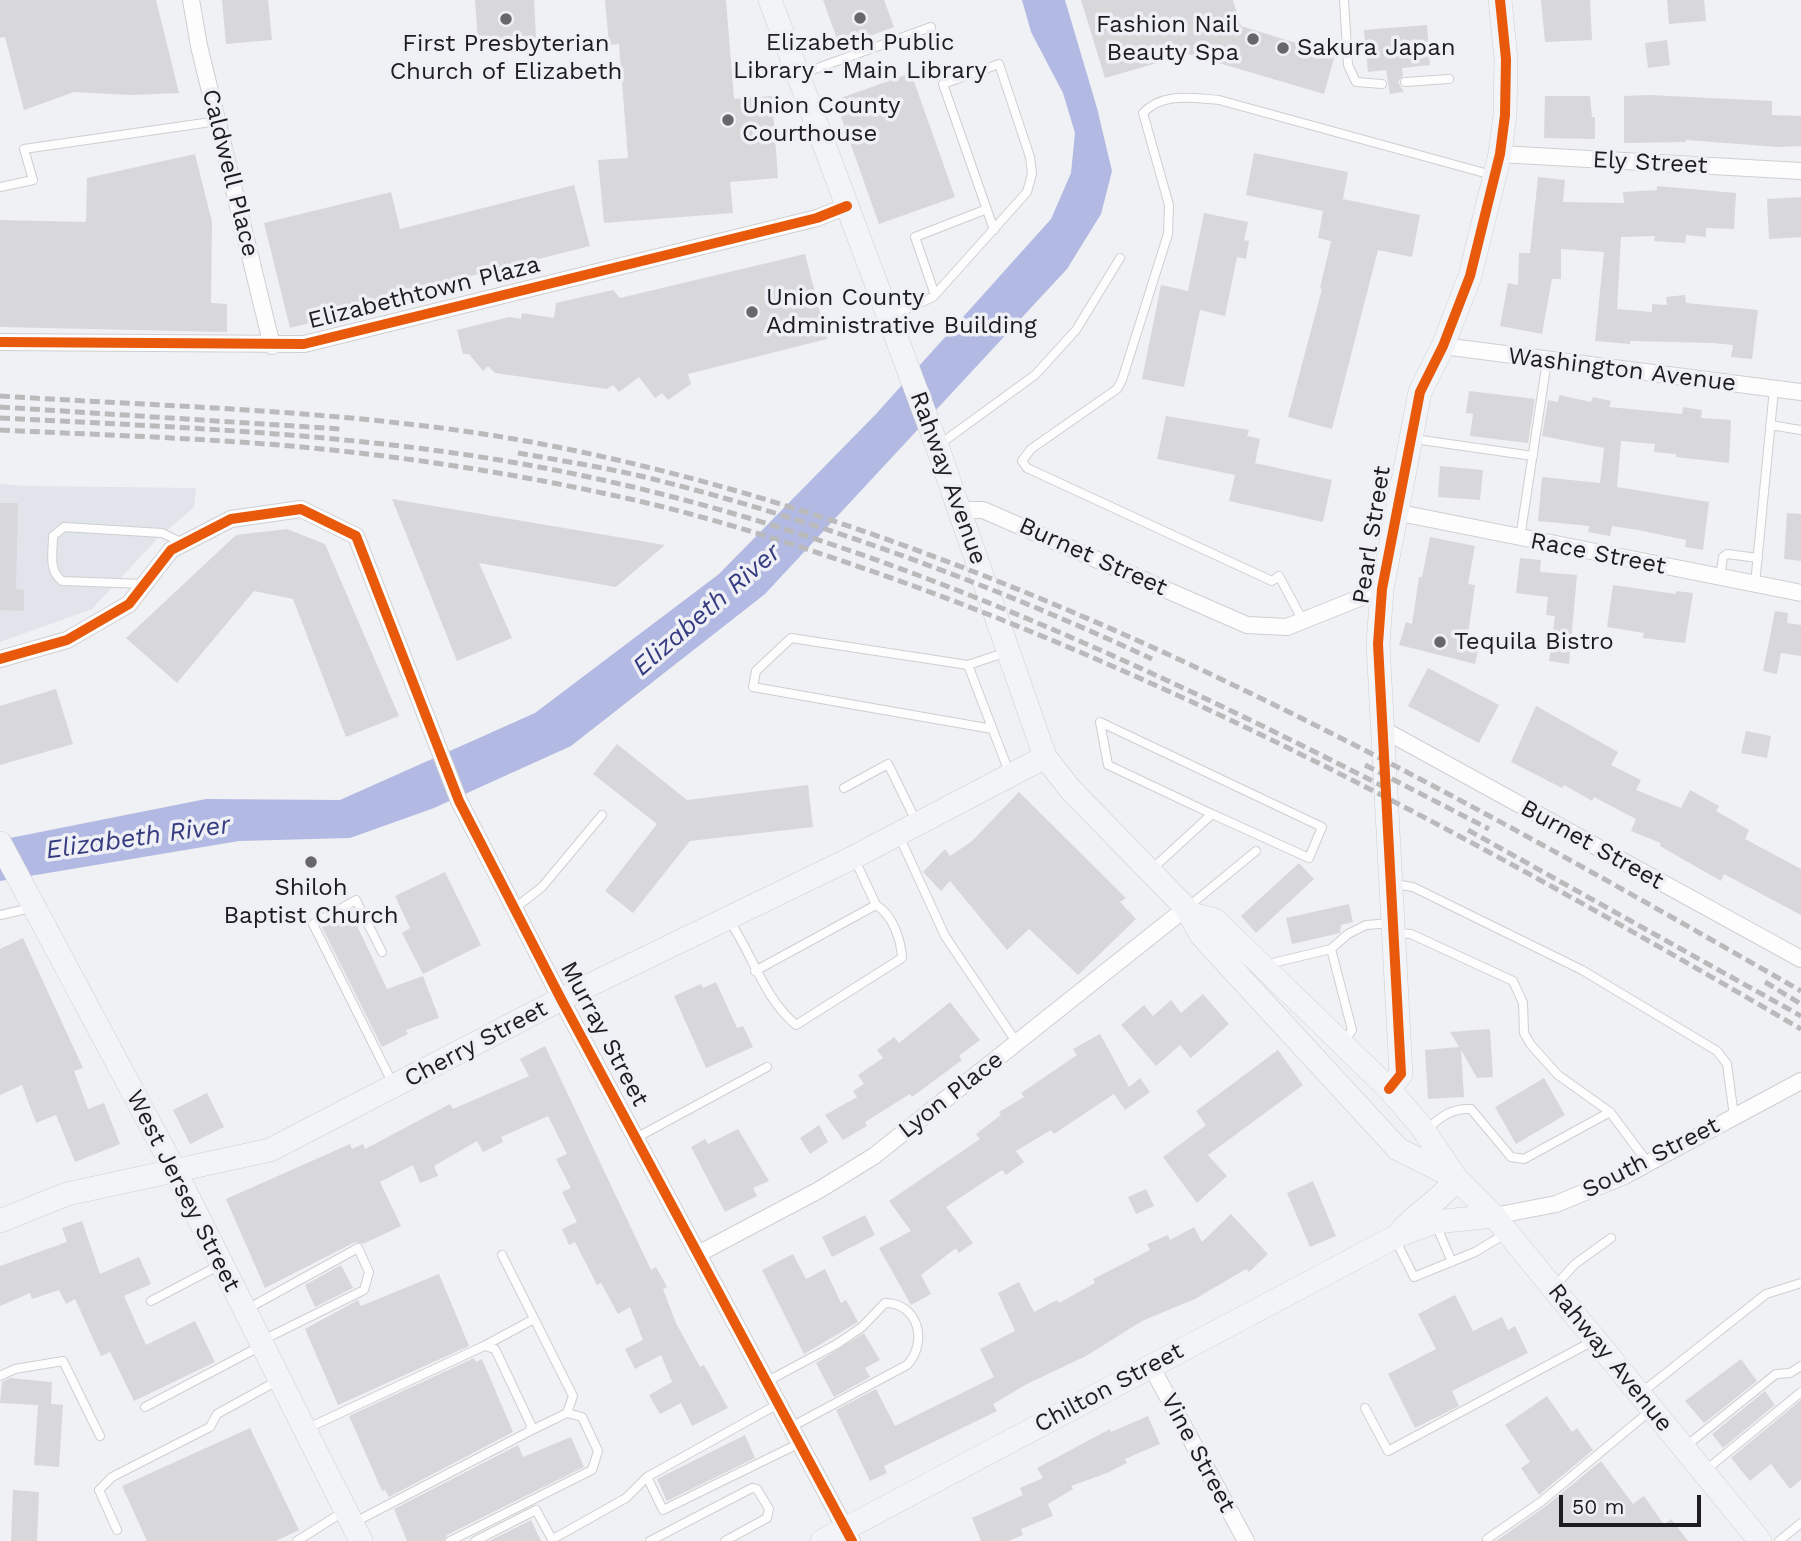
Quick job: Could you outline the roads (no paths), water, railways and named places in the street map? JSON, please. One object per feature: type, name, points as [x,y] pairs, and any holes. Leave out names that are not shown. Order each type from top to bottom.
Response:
[{"type":"main road","name":"Rahway Avenue","points":[[770,0],[937,446],[1045,757],[1071,790],[1189,911],[1201,935],[1398,1149],[1456,1178]]},
{"type":"main road","name":"Pearl Street","points":[[1389,1089],[1401,1074],[1378,644],[1382,589],[1420,392],[1443,346],[1470,275],[1497,165],[1505,115],[1506,59],[1500,0]]},
{"type":"main road","name":"Cherry Street","points":[[0,1221],[67,1194],[270,1150],[561,999],[854,857],[1045,757]]},
{"type":"main road","name":"West Jersey Street","points":[[0,843],[175,1171],[353,1525]]},
{"type":"main road","name":"Rahway Avenue","points":[[1189,911],[1215,920],[1389,1089],[1424,1131],[1456,1178],[1501,1224],[1684,1448],[1752,1538]]},
{"type":"main road","points":[[1292,1036],[1366,1091],[1377,1093],[1389,1089]]},
{"type":"main road","name":"Chilton Street","points":[[1395,1237],[1412,1218],[1448,1190],[1456,1178]]},
{"type":"main road","name":"Chilton Street","points":[[822,1541],[849,1535],[1151,1366],[1395,1237],[1435,1222],[1501,1224]]},
{"type":"street","name":"Caldwell Place","points":[[191,0],[199,46],[272,346]]},
{"type":"street","name":"Ely Street","points":[[1497,165],[1801,171]]},
{"type":"street","name":"Elizabethtown Plaza","points":[[0,342],[272,346],[304,344],[817,218],[847,206]]},
{"type":"street","name":"Washington Avenue","points":[[1443,346],[1801,392]]},
{"type":"street","name":"Murray Street","points":[[183,544],[231,519],[301,509],[356,536],[459,801],[561,999],[849,1535]]},
{"type":"street","name":"Burnet Street","points":[[960,510],[983,510],[1247,625],[1287,628],[1382,589]]},
{"type":"street","name":"Race Street","points":[[1395,512],[1801,593]]},
{"type":"street","points":[[0,660],[67,640],[129,604],[171,550],[183,544]]},
{"type":"street","name":"Burnet Street","points":[[1384,730],[1801,959]]},
{"type":"street","name":"Lyon Place","points":[[698,1254],[819,1190],[874,1156],[1189,911]]},
{"type":"street","name":"South Street","points":[[1501,1224],[1556,1204],[1648,1163],[1801,1081]]},
{"type":"street","name":"Vine Street","points":[[1151,1366],[1245,1541]]},
{"type":"lane","points":[[1344,0],[1348,65],[1356,82],[1382,84]]},
{"type":"lane","points":[[798,75],[931,27]]},
{"type":"lane","points":[[889,317],[935,295],[994,230],[1027,192],[1032,174],[1030,157],[999,64],[943,84],[994,230]]},
{"type":"lane","points":[[1405,82],[1449,79]]},
{"type":"lane","points":[[1304,621],[1279,576],[1272,581],[1228,563],[1027,468],[1022,461],[1031,449],[1117,388],[1122,380],[1168,234],[1169,205],[1143,113],[1154,102],[1180,97],[1219,100],[1497,165]]},
{"type":"lane","points":[[0,187],[33,180],[24,149],[218,121]]},
{"type":"lane","points":[[935,295],[915,237],[987,209]]},
{"type":"lane","points":[[937,446],[1035,375],[1076,330],[1120,258]]},
{"type":"lane","points":[[1520,538],[1548,361]]},
{"type":"lane","points":[[1755,584],[1774,389]]},
{"type":"lane","points":[[1770,425],[1801,430]]},
{"type":"lane","points":[[1410,439],[1533,456]]},
{"type":"lane","points":[[145,583],[62,580],[52,568],[53,536],[64,527],[163,533],[183,544]]},
{"type":"lane","points":[[1720,577],[1723,557],[1727,554],[1758,558]]},
{"type":"lane","points":[[992,729],[753,687],[756,671],[791,638],[968,665],[1009,652]]},
{"type":"lane","points":[[968,665],[1010,775]]},
{"type":"lane","points":[[1100,722],[1322,827],[1309,858],[1212,814],[1108,765],[1100,722]]},
{"type":"lane","points":[[845,788],[888,764],[944,936],[1017,1043]]},
{"type":"lane","points":[[1151,870],[1212,814]]},
{"type":"lane","points":[[515,908],[542,887],[603,815]]},
{"type":"lane","points":[[1189,911],[1256,851]]},
{"type":"lane","points":[[727,917],[740,936],[755,971],[780,1011],[796,1025],[902,958],[901,943],[885,910],[876,905],[854,857]]},
{"type":"lane","points":[[1391,884],[1413,887],[1582,970],[1717,1051],[1727,1064],[1734,1116]]},
{"type":"lane","points":[[382,952],[356,900],[313,924],[394,1087]]},
{"type":"lane","points":[[755,971],[876,905]]},
{"type":"lane","points":[[0,915],[34,908]]},
{"type":"lane","points":[[1261,966],[1331,949],[1366,925],[1394,928],[1410,934],[1514,981],[1523,1003],[1524,1033],[1531,1045],[1558,1074],[1610,1112],[1648,1163]]},
{"type":"lane","points":[[1331,949],[1352,1030],[1342,1044]]},
{"type":"lane","points":[[636,1138],[767,1068]]},
{"type":"lane","points":[[1424,1131],[1444,1114],[1459,1108],[1471,1109],[1511,1157],[1524,1159],[1610,1112]]},
{"type":"lane","points":[[1435,1222],[1452,1262]]},
{"type":"lane","points":[[1395,1237],[1414,1277],[1452,1262],[1501,1224]]},
{"type":"lane","points":[[1553,1288],[1575,1264],[1611,1238]]},
{"type":"lane","points":[[145,1407],[364,1290],[369,1272],[358,1248],[244,1310]]},
{"type":"lane","points":[[297,1541],[353,1525],[566,1413],[573,1396],[502,1255]]},
{"type":"lane","points":[[151,1301],[221,1265]]},
{"type":"lane","points":[[1487,1539],[1542,1501],[1646,1402],[1766,1294],[1801,1283]]},
{"type":"lane","points":[[766,1382],[846,1338],[862,1327],[885,1303],[894,1303],[908,1313],[918,1327],[921,1341],[915,1357],[907,1365],[791,1427]]},
{"type":"lane","points":[[304,1429],[484,1346],[534,1319]]},
{"type":"lane","points":[[1365,1408],[1388,1451],[1595,1340]]},
{"type":"lane","points":[[484,1346],[495,1349],[531,1425],[530,1431]]},
{"type":"lane","points":[[0,1376],[15,1369],[63,1361],[100,1436]]},
{"type":"lane","points":[[1684,1448],[1776,1374],[1790,1373],[1801,1366]]},
{"type":"lane","points":[[117,1530],[99,1490],[111,1477],[210,1427],[217,1413],[280,1380]]},
{"type":"lane","points":[[1703,1472],[1801,1392]]},
{"type":"lane","points":[[475,1541],[536,1510],[553,1540],[625,1498],[647,1477],[778,1404]]},
{"type":"lane","points":[[450,1541],[592,1470],[598,1451],[582,1418],[566,1413]]},
{"type":"lane","points":[[647,1477],[663,1510],[800,1443]]},
{"type":"lane","points":[[650,1541],[752,1488],[757,1489],[769,1508],[767,1518],[725,1541]]},
{"type":"lane","points":[[1779,1541],[1801,1523]]},
{"type":"water","name":"Elizabeth River","points":[[1022,0],[1065,0],[1097,108],[1112,171],[1101,214],[1067,269],[765,594],[571,746],[434,808],[350,838],[239,841],[0,881],[0,840],[206,799],[340,800],[535,713],[719,574],[876,414],[1051,219],[1071,173],[1075,133],[1063,93],[1031,32]]},
{"type":"railway","points":[[0,396],[325,416],[391,422],[520,440],[689,478],[855,528],[1020,590],[1182,661],[1341,738],[1651,905],[1801,991]]},
{"type":"railway","points":[[0,407],[341,429]]},
{"type":"railway","points":[[0,418],[324,438],[453,453],[517,463],[632,487],[745,517],[856,553],[1074,638],[1286,737],[1390,790]]},
{"type":"railway","points":[[0,430],[276,445],[437,463],[540,480],[673,509],[824,555],[1003,620],[1237,723],[1466,840],[1801,1029]]},
{"type":"railway","points":[[518,453],[653,479],[844,535],[969,581],[1152,659]]},
{"type":"railway","points":[[1365,765],[1489,829]]},
{"type":"railway","points":[[1468,830],[1801,1016]]},
{"type":"railway","points":[[1765,982],[1801,1004]]},
{"type":"place","name":"Elizabeth Public Library - Main Library","points":[[860,18]]},
{"type":"place","name":"First Presbyterian Church of Elizabeth","points":[[506,19]]},
{"type":"place","name":"Fashion Nail Beauty Spa","points":[[1253,39]]},
{"type":"place","name":"Sakura Japan","points":[[1283,48]]},
{"type":"place","name":"Union County Courthouse","points":[[728,120]]},
{"type":"place","name":"Union County Administrative Building","points":[[752,312]]},
{"type":"place","name":"Tequila Bistro","points":[[1440,642]]},
{"type":"place","name":"Shiloh Baptist Church","points":[[311,862]]}]
